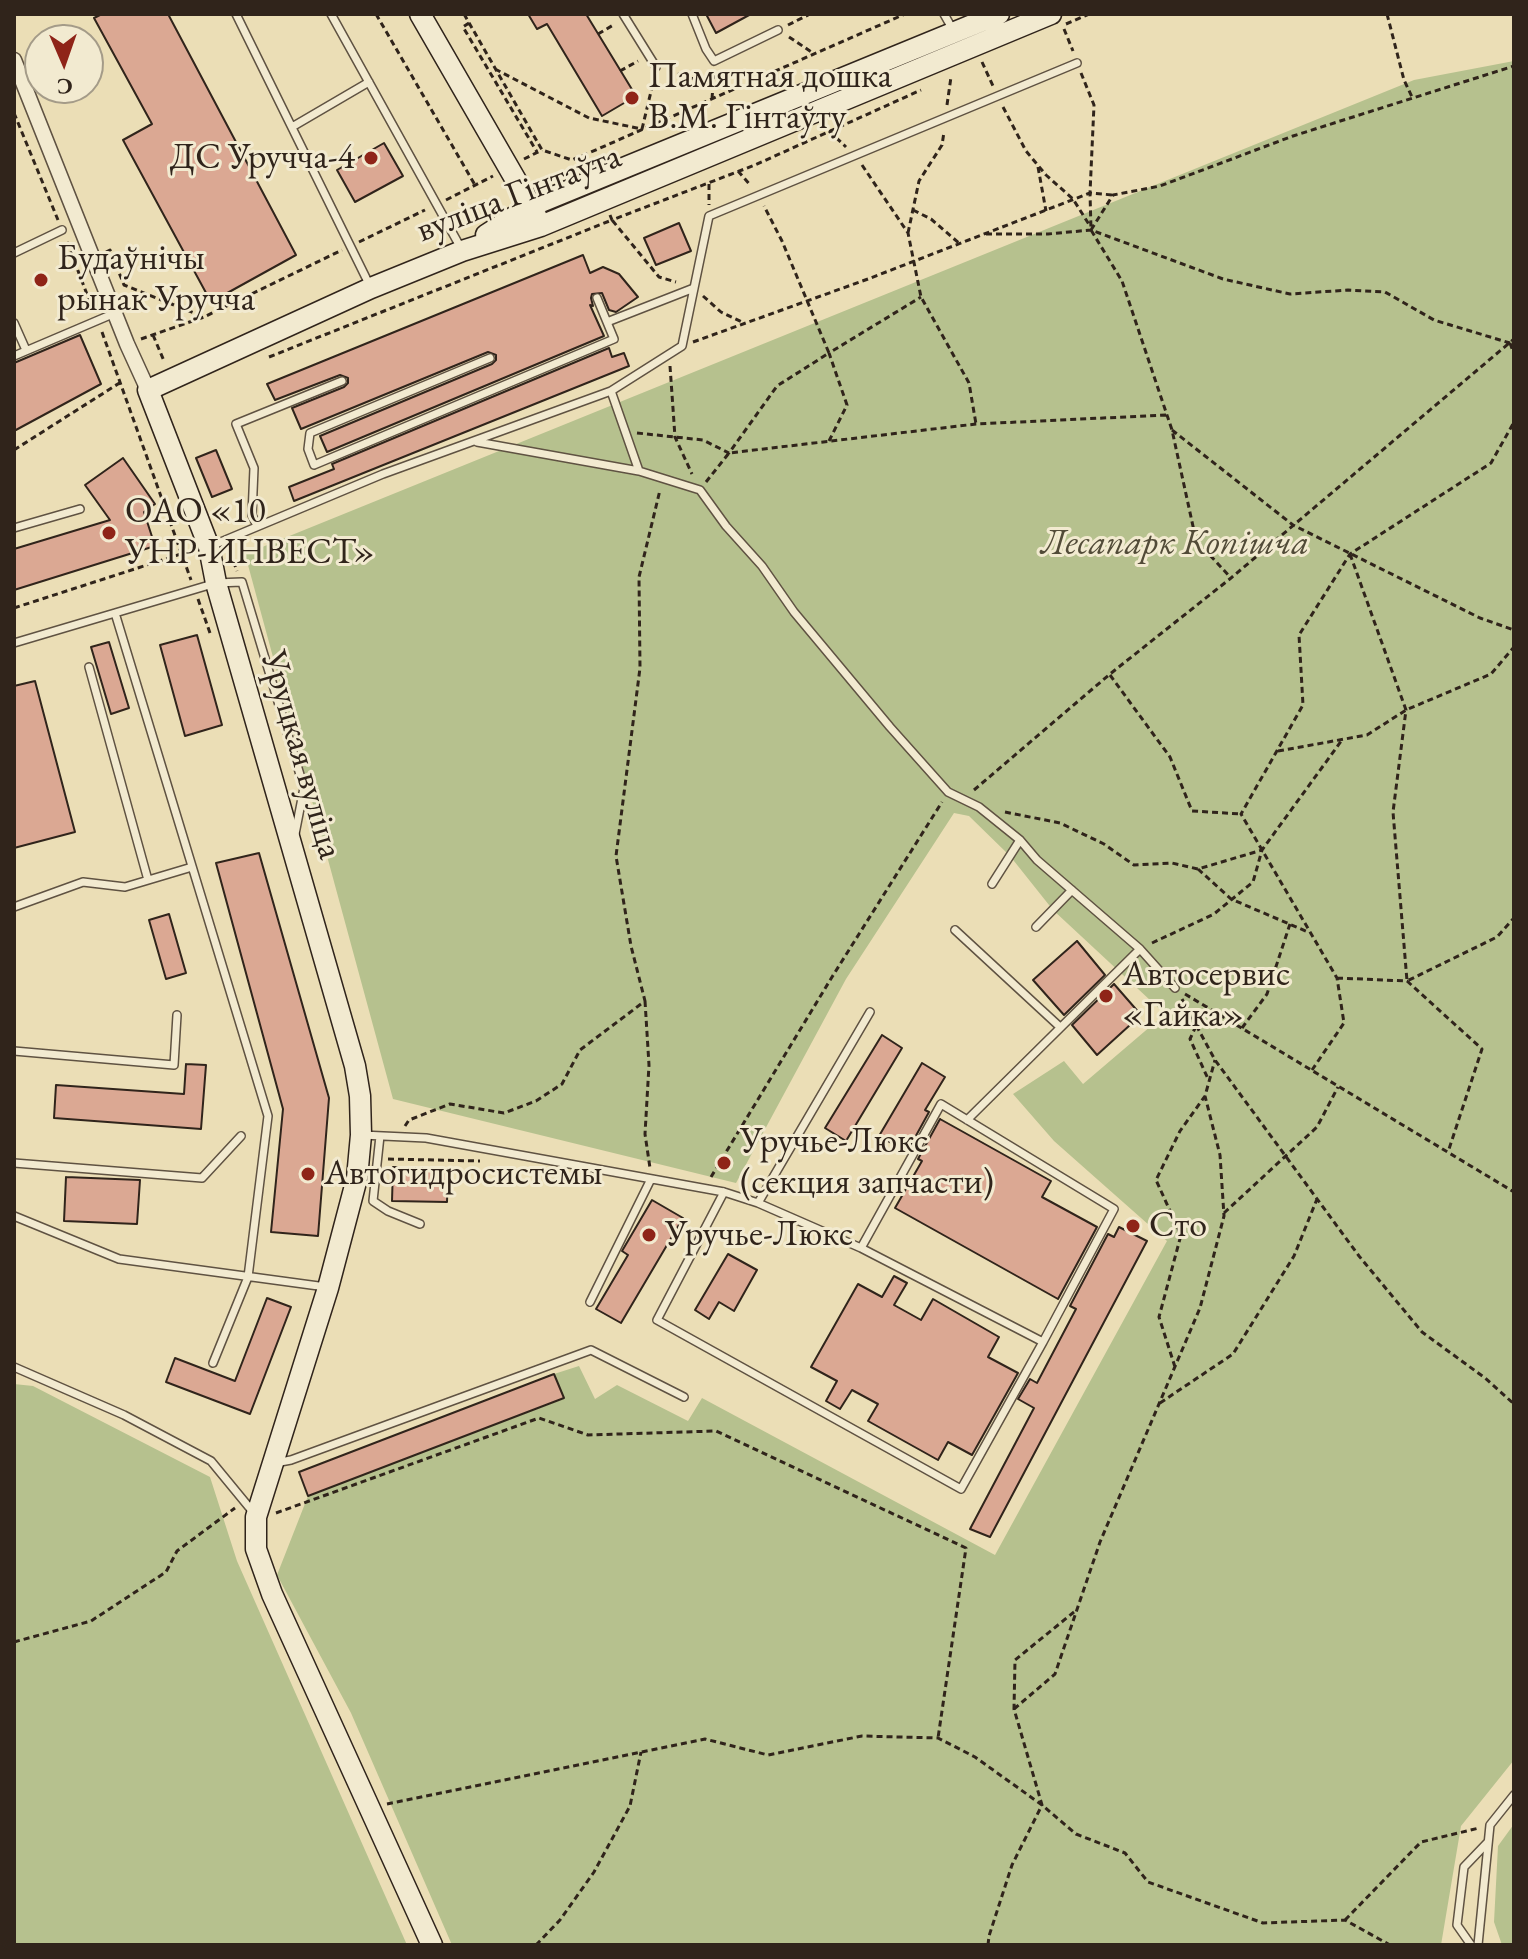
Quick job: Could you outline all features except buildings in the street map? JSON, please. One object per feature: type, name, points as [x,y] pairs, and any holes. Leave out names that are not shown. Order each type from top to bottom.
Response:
[{"type":"street","points":[[420,14],[541,226]]},
{"type":"street","name":"вуліца Гінтаўта","points":[[148,390],[371,288],[462,251],[541,226],[959,41],[999,14]]},
{"type":"street","name":"вуліца Гінтаўта","points":[[462,251],[531,206],[959,41],[1056,20]]},
{"type":"street","name":"Уруцкая вуліца","points":[[14,60],[209,547],[216,583],[355,1066],[371,1135],[328,1288],[273,1463],[250,1509]]},
{"type":"street","points":[[250,1509],[256,1549],[272,1594],[432,1945]]},
{"type":"lane","points":[[236,14],[371,288]]},
{"type":"lane","points":[[331,14],[462,251]]},
{"type":"lane","points":[[692,14],[714,61],[778,30]]},
{"type":"lane","points":[[944,14],[959,41]]},
{"type":"lane","points":[[624,16],[656,67]]},
{"type":"lane","points":[[209,547],[383,474],[611,391],[682,346],[709,216],[1077,63]]},
{"type":"lane","points":[[292,127],[369,82]]},
{"type":"lane","points":[[14,253],[62,230]]},
{"type":"lane","points":[[607,322],[694,288]]},
{"type":"lane","points":[[490,358],[310,433],[308,449],[314,465],[614,339],[597,298]]},
{"type":"lane","points":[[14,356],[115,313]]},
{"type":"lane","points":[[14,323],[26,350]]},
{"type":"lane","points":[[257,526],[252,515],[254,468],[236,424],[342,381]]},
{"type":"lane","points":[[611,391],[639,471]]},
{"type":"lane","points":[[474,441],[639,471],[700,490],[726,526],[762,566],[794,612],[948,792],[979,807],[1020,840],[1037,860],[1140,949],[1175,988]]},
{"type":"lane","points":[[14,528],[80,509]]},
{"type":"lane","points":[[14,643],[216,583]]},
{"type":"lane","points":[[115,613],[268,1116],[248,1277],[213,1363]]},
{"type":"lane","points":[[89,667],[148,880]]},
{"type":"lane","points":[[992,884],[1020,840]]},
{"type":"lane","points":[[14,907],[83,882],[125,887],[192,867]]},
{"type":"lane","points":[[1036,927],[1072,890]]},
{"type":"lane","points":[[955,930],[1060,1027]]},
{"type":"lane","points":[[967,1120],[1140,949]]},
{"type":"lane","points":[[758,1203],[870,1012]]},
{"type":"lane","points":[[14,1051],[174,1065],[177,1015]]},
{"type":"lane","points":[[724,1192],[657,1320],[961,1489],[1114,1209],[941,1104],[861,1248]]},
{"type":"lane","points":[[420,1224],[373,1201],[377,1159],[371,1135],[426,1138],[724,1192],[758,1203],[861,1248],[1043,1342]]},
{"type":"lane","points":[[14,1163],[202,1178],[241,1136]]},
{"type":"lane","points":[[590,1302],[651,1179]]},
{"type":"lane","points":[[14,1216],[119,1259],[328,1288]]},
{"type":"lane","points":[[273,1463],[291,1460],[591,1350],[684,1397]]},
{"type":"lane","points":[[14,1367],[124,1415],[211,1461],[250,1509]]},
{"type":"lane","points":[[1478,1945],[1490,1825],[1514,1795]]},
{"type":"lane","points":[[1471,1945],[1457,1925],[1464,1867],[1488,1842]]},
{"type":"path","points":[[376,14],[475,185]]},
{"type":"path","points":[[464,14],[495,69],[539,151],[463,27],[469,23]]},
{"type":"path","points":[[778,30],[810,14]]},
{"type":"path","points":[[581,156],[905,14]]},
{"type":"path","points":[[1387,14],[1404,80],[1412,97]]},
{"type":"path","points":[[598,34],[624,16]]},
{"type":"path","points":[[1056,20],[1094,105],[1091,230]]},
{"type":"path","points":[[778,30],[815,54]]},
{"type":"path","points":[[620,71],[649,55]]},
{"type":"path","points":[[712,99],[714,61]]},
{"type":"path","points":[[982,62],[1026,151],[1073,199],[1122,281],[1172,430],[1196,540],[1231,578]]},
{"type":"path","points":[[682,346],[1090,193],[1113,195],[1160,186],[1293,136],[1514,66]]},
{"type":"path","points":[[642,129],[656,67],[713,85]]},
{"type":"path","points":[[495,69],[589,118],[642,129]]},
{"type":"path","points":[[951,76],[942,145],[919,181],[908,233],[921,297],[969,383],[976,424]]},
{"type":"path","points":[[14,113],[121,382],[213,644]]},
{"type":"path","points":[[829,131],[855,155],[908,233]]},
{"type":"path","points":[[1037,164],[1046,211]]},
{"type":"path","points":[[623,216],[755,165]]},
{"type":"path","points":[[738,171],[759,195],[807,300],[847,405],[829,441]]},
{"type":"path","points":[[709,182],[709,216]]},
{"type":"path","points":[[1091,230],[1113,195]]},
{"type":"path","points":[[913,210],[931,219],[960,244]]},
{"type":"path","points":[[262,359],[612,220],[659,277],[694,288],[721,312],[744,323]]},
{"type":"path","points":[[986,234],[1091,230],[1223,279],[1290,294],[1348,290],[1385,292],[1434,320],[1513,341]]},
{"type":"path","points":[[75,263],[110,250],[124,285],[204,317],[109,351]]},
{"type":"path","points":[[670,354],[675,437],[700,490],[777,386],[921,297]]},
{"type":"path","points":[[1513,341],[1514,354]]},
{"type":"path","points":[[964,798],[1513,341]]},
{"type":"path","points":[[14,450],[121,382]]},
{"type":"path","points":[[625,432],[703,440],[729,453],[976,424],[1167,415]]},
{"type":"path","points":[[1241,814],[1303,705],[1299,635],[1350,554],[1491,463],[1514,422]]},
{"type":"path","points":[[1172,430],[1293,525],[1480,618],[1514,630]]},
{"type":"path","points":[[651,1179],[645,1134],[649,1065],[645,1001],[631,946],[616,856],[640,668],[639,577],[663,478]]},
{"type":"path","points":[[14,608],[181,554]]},
{"type":"path","points":[[1350,554],[1406,710],[1393,812],[1407,981],[1482,1049],[1448,1152]]},
{"type":"path","points":[[1276,752],[1367,735],[1406,710],[1491,674],[1514,647]]},
{"type":"path","points":[[1110,674],[1170,757],[1192,811],[1241,814]]},
{"type":"path","points":[[1140,949],[1214,914],[1253,882],[1262,850],[1342,740]]},
{"type":"path","points":[[704,1189],[948,792]]},
{"type":"path","points":[[979,807],[1060,823],[1104,844],[1134,865],[1172,863],[1198,869],[1231,899],[1310,933]]},
{"type":"path","points":[[1241,814],[1337,978],[1344,1023],[1312,1070]]},
{"type":"path","points":[[1198,869],[1262,850]]},
{"type":"path","points":[[1337,978],[1407,981],[1497,937],[1514,918]]},
{"type":"path","points":[[1242,1028],[1267,994],[1290,924]]},
{"type":"path","points":[[1514,1192],[1177,990],[1215,1060],[1359,1256],[1422,1332],[1485,1378],[1514,1404]]},
{"type":"path","points":[[399,1136],[409,1120],[450,1104],[504,1113],[536,1101],[562,1084],[580,1050],[645,1001]]},
{"type":"path","points":[[1196,1025],[1190,1039],[1209,1081]]},
{"type":"path","points":[[1175,1367],[1159,1317],[1181,1235],[1156,1180],[1180,1131],[1205,1096],[1215,1060]]},
{"type":"path","points":[[1224,1213],[1317,1127],[1339,1087]]},
{"type":"path","points":[[1014,1709],[1055,1674],[1100,1542],[1200,1308],[1224,1213],[1220,1155],[1205,1096]]},
{"type":"path","points":[[377,1159],[489,1162]]},
{"type":"path","points":[[1159,1404],[1233,1354],[1294,1256],[1317,1199]]},
{"type":"path","points":[[14,1642],[91,1621],[166,1572],[177,1551],[250,1509],[281,1512],[539,1418],[588,1435],[716,1431],[966,1548],[938,1738]]},
{"type":"path","points":[[988,1945],[1012,1865],[1042,1805],[1014,1709],[1015,1660],[1075,1611]]},
{"type":"path","points":[[371,1808],[705,1739],[768,1755],[862,1736],[938,1738],[975,1757],[1042,1805],[1076,1834],[1125,1853],[1148,1882],[1263,1923],[1345,1920],[1390,1945]]},
{"type":"path","points":[[536,1945],[560,1920],[594,1872],[630,1806],[641,1752]]},
{"type":"path","points":[[1345,1920],[1421,1842],[1490,1825]]},
{"type":"green space","name":"Лесапарк Копішча","points":[[1514,61],[1514,1760],[1461,1826],[1441,1945],[452,1945],[351,1713],[277,1575],[308,1496],[563,1399],[554,1374],[579,1366],[595,1399],[617,1385],[688,1421],[702,1398],[995,1555],[1167,1241],[1054,1141],[1013,1094],[1064,1061],[1083,1084],[1165,1014],[1053,910],[1010,856],[969,816],[954,813],[846,979],[736,1183],[393,1099],[245,554],[1414,80]]},
{"type":"green space","points":[[14,1384],[33,1386],[210,1477],[237,1561],[407,1945],[14,1945]]},
{"type":"green space","points":[[1514,1824],[1514,1944],[1502,1945],[1494,1922],[1498,1846]]},
{"type":"place","name":"Памятная дошка В.М. Гінтаўту","points":[[632,98]]},
{"type":"place","name":"ДС Уручча-4","points":[[371,158]]},
{"type":"place","name":"Будаўнічы рынак Уручча","points":[[41,280]]},
{"type":"place","name":"ОАО «10 УНР-ИНВЕСТ»","points":[[109,533]]},
{"type":"place","name":"Автосервис «Гайка»","points":[[1106,996]]},
{"type":"place","name":"Уручье-Люкс (секция запчасти)","points":[[724,1163]]},
{"type":"place","name":"Автогидросистемы","points":[[308,1174]]},
{"type":"place","name":"Сто","points":[[1133,1226]]},
{"type":"place","name":"Уручье-Люкс","points":[[649,1235]]}]
